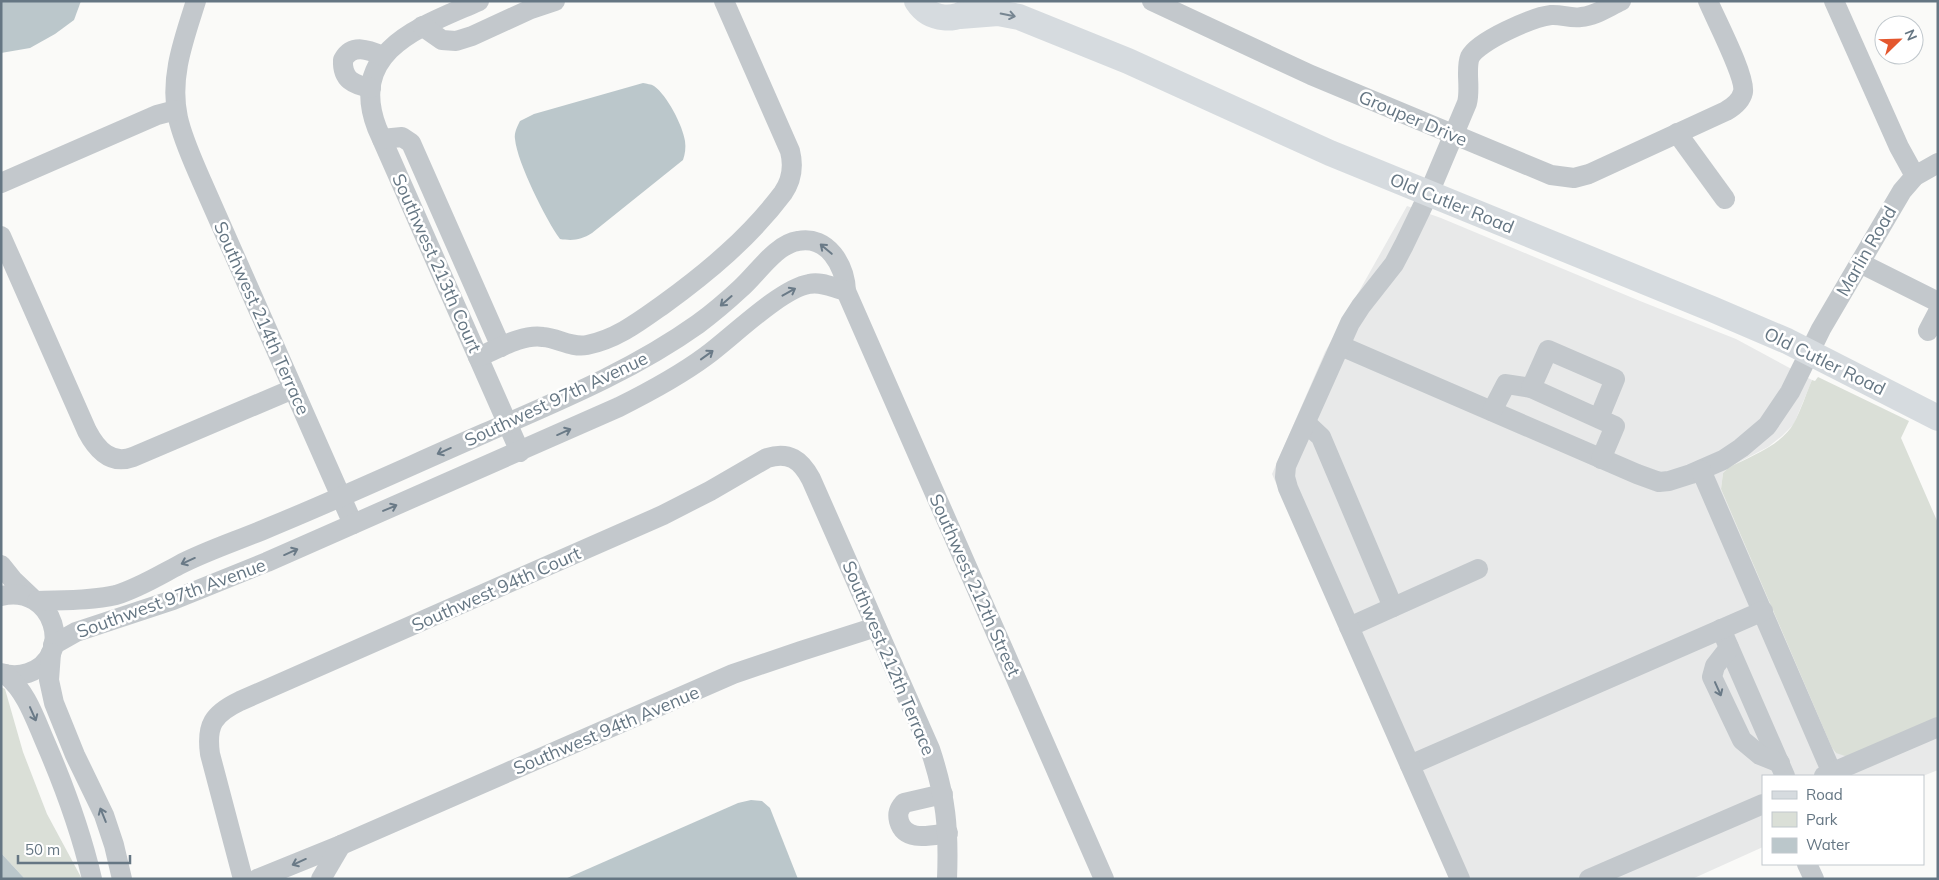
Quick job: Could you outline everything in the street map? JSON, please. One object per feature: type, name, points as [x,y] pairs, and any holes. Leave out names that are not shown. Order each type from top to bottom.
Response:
[{"type":"main road","name":"Old Cutler Road","points":[[917,1],[921,8],[933,16],[946,18],[968,8],[1019,17],[1128,61],[1330,153],[1431,186],[1743,304],[1938,418]]},
{"type":"main road","name":"Old Cutler Road","points":[[1027,1],[1431,186]]},
{"type":"main road","name":"Old Cutler Road","points":[[1812,346],[1938,400]]},
{"type":"street","name":"Southwest 214th Terrace","points":[[196,1],[177,67],[175,93],[176,110],[180,126],[190,154],[354,524]]},
{"type":"street","points":[[422,26],[478,1]]},
{"type":"street","points":[[422,26],[442,40],[456,41],[472,36],[531,9],[555,1]]},
{"type":"street","name":"Southwest 97th Avenue","points":[[478,357],[532,336],[549,338],[572,345],[584,345],[610,338],[628,328],[698,279],[719,261],[775,204],[791,180],[793,166],[790,151],[724,1]]},
{"type":"street","name":"Grouper Drive","points":[[1152,1],[1311,75],[1551,175],[1566,178],[1583,176],[1730,109],[1739,101],[1743,92],[1741,76],[1708,1]]},
{"type":"street","points":[[1460,879],[1285,477],[1286,466],[1350,323],[1394,264],[1431,186],[1468,97],[1469,59],[1481,44],[1537,18],[1552,14],[1582,17],[1621,1]]},
{"type":"street","points":[[1834,1],[1899,147],[1915,176]]},
{"type":"street","name":"Southwest 213th Court","points":[[422,26],[404,36],[377,72],[372,112],[382,139],[520,452]]},
{"type":"street","points":[[1,183],[157,115],[176,110]]},
{"type":"street","points":[[1677,133],[1725,199]]},
{"type":"street","points":[[382,139],[402,137],[411,143],[501,347]]},
{"type":"street","name":"Marlin Road","points":[[1341,346],[1601,459],[1659,482],[1680,478],[1723,460],[1741,448],[1767,426],[1790,392],[1812,346],[1895,202],[1915,176],[1938,163]]},
{"type":"street","points":[[1,236],[87,431],[98,448],[111,458],[119,460],[133,457],[293,388]]},
{"type":"street","name":"Southwest 97th Avenue","points":[[1,596],[19,594],[34,599],[81,600],[117,594],[146,583],[190,560],[341,497],[606,380],[678,338],[722,305],[776,252],[789,244],[798,241],[817,242],[830,250],[845,278],[846,291],[822,283],[808,284],[796,288],[774,301],[714,351],[668,381],[620,407],[198,591],[87,628],[52,649],[45,662],[32,672],[15,676],[3,674]]},
{"type":"street","points":[[1860,263],[1938,302]]},
{"type":"street","name":"Southwest 212th Street","points":[[846,291],[1104,879]]},
{"type":"street","points":[[1928,331],[1938,312]]},
{"type":"street","points":[[1531,388],[1548,350],[1614,379],[1600,418]]},
{"type":"street","points":[[1492,411],[1506,384],[1531,388],[1600,418],[1615,426],[1601,459]]},
{"type":"street","points":[[1306,423],[1322,437],[1393,608]]},
{"type":"street","name":"Southwest 94th Court","points":[[244,879],[212,768],[208,740],[209,728],[220,713],[240,701],[638,527],[702,495],[767,458],[776,455],[786,456]]},
{"type":"street","name":"Southwest 212th Terrace","points":[[786,456],[794,458],[801,463],[812,479],[930,749],[943,794],[948,833],[947,879]]},
{"type":"street","points":[[1701,470],[1763,611],[1828,775],[1938,727]]},
{"type":"street","points":[[1,565],[13,580],[47,611],[53,623],[49,680],[54,703],[75,755],[104,815],[122,879]]},
{"type":"street","points":[[1350,627],[1478,569]]},
{"type":"street","points":[[1410,765],[1763,611]]},
{"type":"street","name":"Southwest 94th Avenue","points":[[257,879],[341,845],[733,674],[876,627]]},
{"type":"street","points":[[1721,629],[1783,770]]},
{"type":"street","points":[[1729,648],[1715,666],[1712,677],[1742,740],[1783,770]]},
{"type":"street","points":[[3,674],[22,692],[40,729],[70,803],[92,879]]},
{"type":"street","points":[[943,794],[904,803],[898,814],[906,834],[914,836],[948,833]]},
{"type":"street","points":[[1589,879],[1762,804]]},
{"type":"street","points":[[321,879],[341,845]]},
{"type":"street","points":[[1807,865],[1814,879]]},
{"type":"shaded area","points":[[1407,206],[1441,218],[1736,339],[1812,380],[1794,424],[1768,447],[1728,468],[1723,473],[1721,489],[1832,748],[1836,753],[1938,718],[1938,770],[1924,776],[1762,775],[1762,847],[1692,879],[1450,879],[1272,474],[1325,352]]},
{"type":"green space","points":[[1818,377],[1909,421],[1901,438],[1938,523],[1938,718],[1848,757],[1836,753],[1832,748],[1721,489],[1723,473],[1728,468],[1764,450],[1788,431],[1797,418],[1812,380],[1815,381]]},
{"type":"green space","points":[[1,687],[5,689],[23,752],[47,814],[82,879],[25,879],[1,853]]},
{"type":"water","points":[[1,1],[81,1],[74,20],[55,34],[30,48],[1,53]]},
{"type":"water","points":[[643,83],[653,85],[659,90],[674,111],[684,135],[685,151],[683,160],[592,233],[577,239],[560,239],[540,205],[521,162],[515,137],[520,121],[534,114]]},
{"type":"water","points":[[751,800],[762,801],[770,808],[798,879],[565,879],[738,803]]},
{"type":"water","points":[[1,853],[25,879],[1,879]]}]
